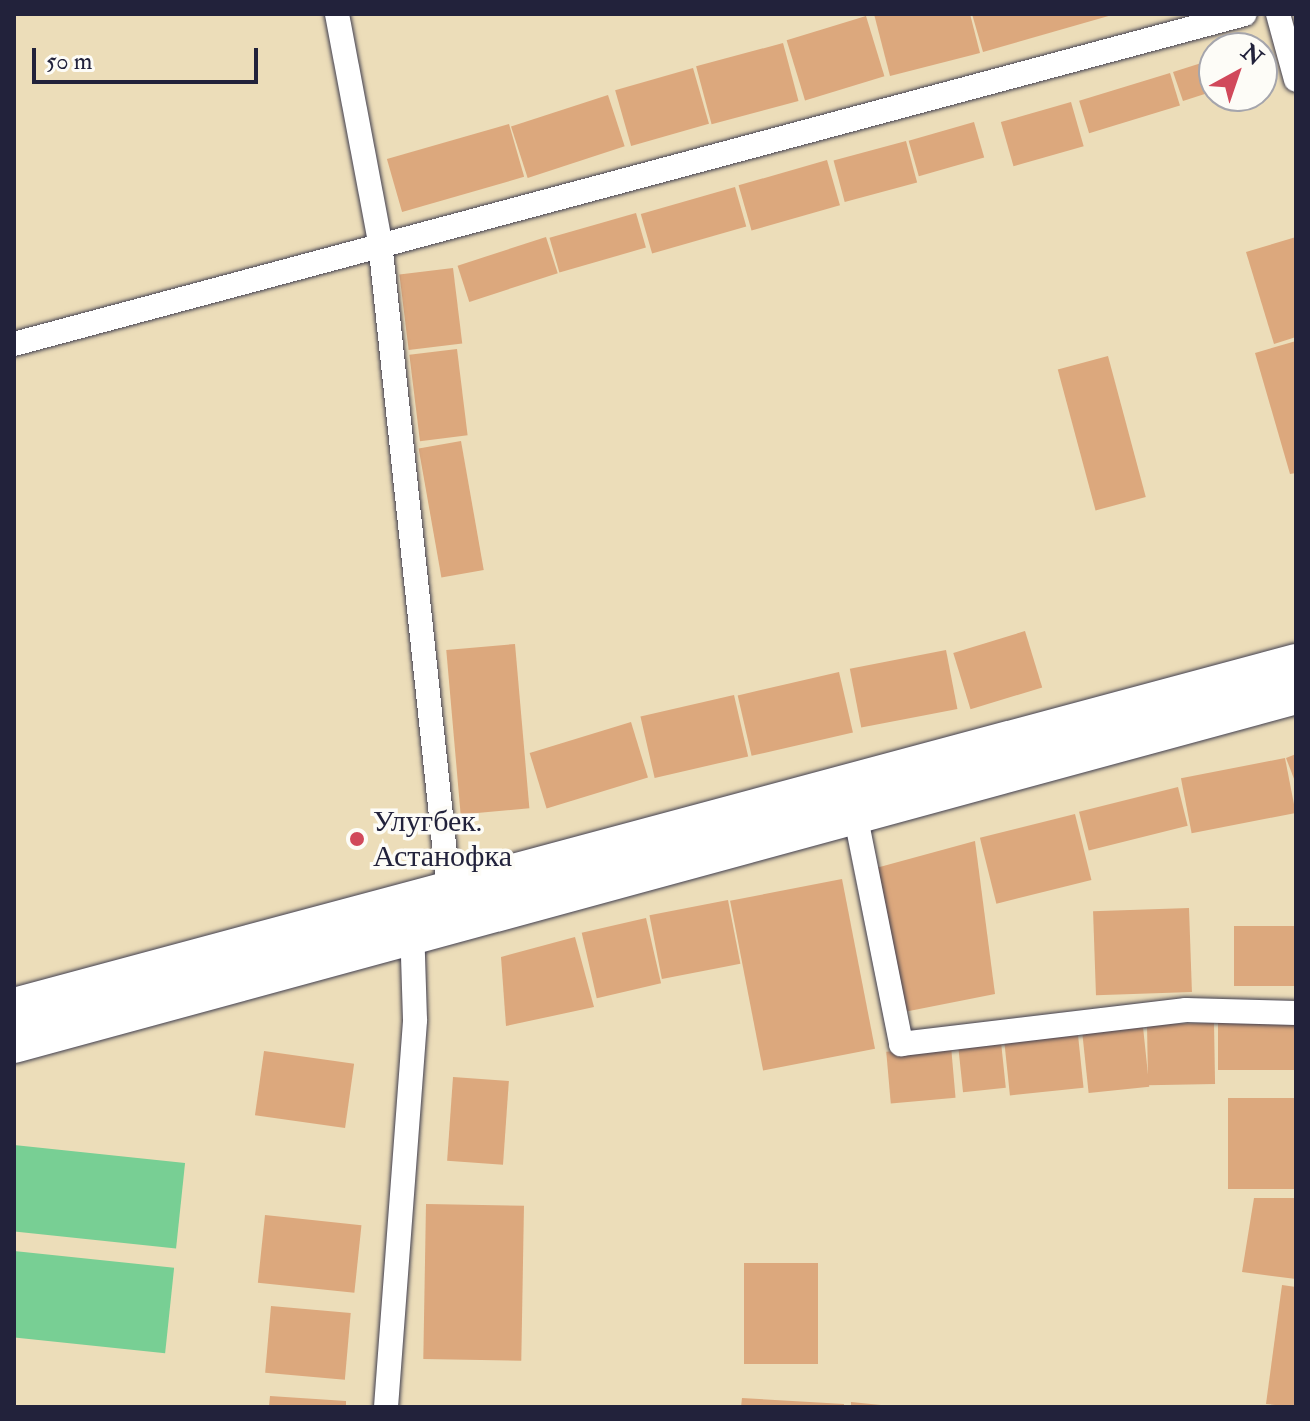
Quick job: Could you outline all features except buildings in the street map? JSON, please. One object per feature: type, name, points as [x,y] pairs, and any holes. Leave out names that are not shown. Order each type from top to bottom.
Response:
[{"type":"main road","points":[[14,1044],[411,918],[449,891],[1296,663]]},
{"type":"main road","points":[[14,1007],[411,918],[855,813],[1296,695]]},
{"type":"street","points":[[337,14],[380,242],[449,891]]},
{"type":"street","points":[[14,344],[380,242],[1245,14]]},
{"type":"street","points":[[1278,14],[1296,80]]},
{"type":"street","points":[[855,813],[901,1044],[1186,1010],[1296,1013]]},
{"type":"street","points":[[386,1407],[415,1020],[411,918]]},
{"type":"green space","points":[[14,1145],[185,1163],[176,1249],[14,1231]]},
{"type":"green space","points":[[14,1251],[174,1268],[165,1353],[14,1337]]},
{"type":"place","name":"Улугбек. Астанофка","points":[[357,839]]}]
